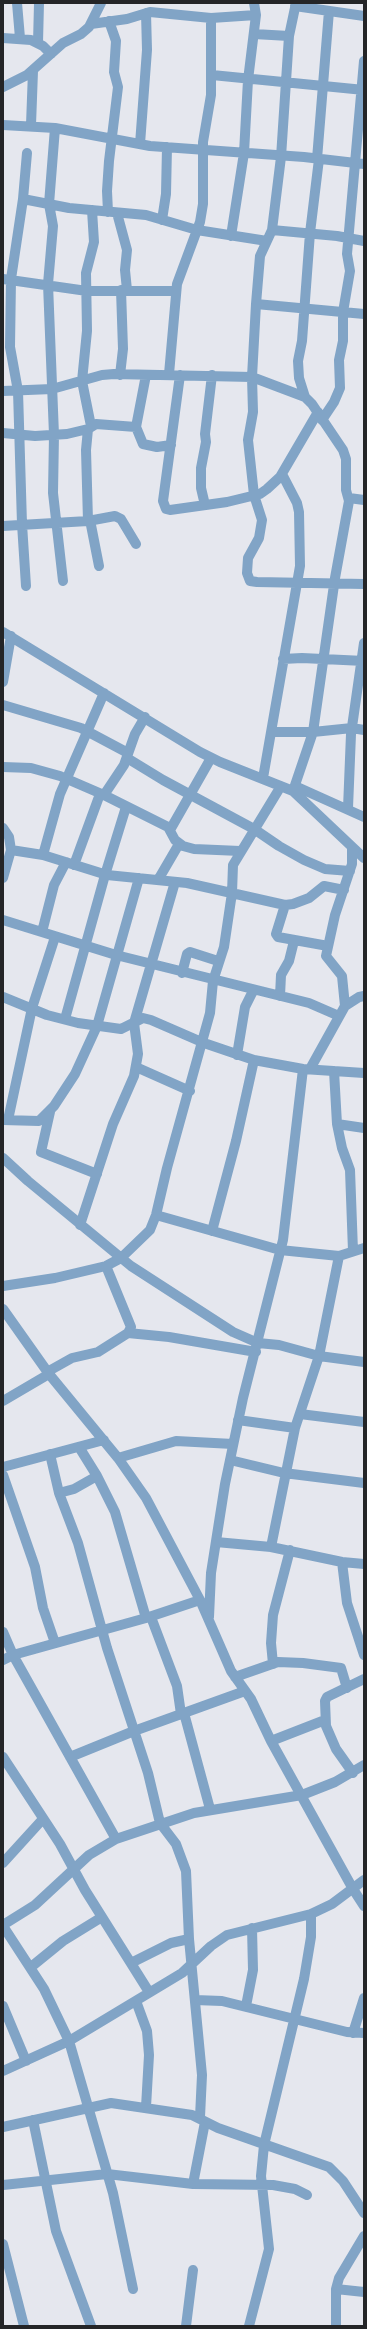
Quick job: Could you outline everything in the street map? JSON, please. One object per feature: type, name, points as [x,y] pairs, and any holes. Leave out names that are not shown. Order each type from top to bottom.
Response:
[{"type":"street","points":[[17,3],[20,38]]},
{"type":"street","points":[[38,43],[37,15],[39,3]]},
{"type":"street","points":[[3,87],[16,82],[32,71],[63,42],[81,34],[92,24],[101,3]]},
{"type":"street","points":[[231,236],[244,153],[248,80],[256,16],[254,3]]},
{"type":"street","points":[[364,16],[332,8],[296,5],[289,36],[281,157],[272,230],[260,256],[252,377],[253,412],[248,440],[254,495],[262,520],[259,538],[246,566],[249,579],[257,582],[364,584]]},
{"type":"street","points":[[294,789],[313,732],[334,584],[349,498],[346,490],[346,459],[343,450],[305,397],[299,378],[298,361],[302,341],[310,234],[332,8]]},
{"type":"street","points":[[92,24],[109,21],[149,9],[211,18],[256,16]]},
{"type":"street","points":[[140,144],[149,9]]},
{"type":"street","points":[[169,374],[176,291],[197,230],[203,204],[203,142],[209,112],[212,75],[211,18]]},
{"type":"street","points":[[109,21],[116,41],[114,72],[118,87],[107,192],[127,250],[124,290],[123,349],[120,375]]},
{"type":"street","points":[[254,34],[289,36]]},
{"type":"street","points":[[3,38],[20,38],[38,43],[51,54]]},
{"type":"street","points":[[180,374],[163,505],[170,510],[205,505],[254,495],[274,485],[320,416],[339,393],[339,360],[343,341],[343,312],[350,271],[348,254],[349,238],[360,164],[364,61]]},
{"type":"street","points":[[31,126],[32,71]]},
{"type":"street","points":[[212,75],[248,80],[324,85],[363,90]]},
{"type":"street","points":[[3,125],[55,128],[140,144],[167,147],[318,159],[360,164]]},
{"type":"street","points":[[55,128],[49,204],[53,226],[48,284],[54,435],[53,478],[55,522],[63,581]]},
{"type":"street","points":[[162,220],[166,194],[167,147]]},
{"type":"street","points":[[26,586],[18,435],[18,391],[11,355],[7,279],[24,199],[27,153]]},
{"type":"street","points":[[24,199],[92,210],[146,215],[197,230],[267,242]]},
{"type":"street","points":[[92,210],[94,242],[86,273],[88,291],[88,331],[82,381],[90,427],[86,450],[89,521],[99,566]]},
{"type":"street","points":[[272,230],[364,241]]},
{"type":"street","points":[[7,279],[88,291],[176,291]]},
{"type":"street","points":[[256,304],[364,314]]},
{"type":"street","points":[[3,391],[52,389],[102,376],[180,374],[252,377],[305,397]]},
{"type":"street","points":[[146,375],[136,427],[144,444],[157,447],[171,445]]},
{"type":"street","points":[[205,505],[201,488],[201,468],[206,442],[205,434],[212,375]]},
{"type":"street","points":[[3,433],[18,435],[54,435],[110,424],[136,427]]},
{"type":"street","points":[[263,778],[300,566],[299,512],[297,503],[282,474]]},
{"type":"street","points":[[349,498],[364,500]]},
{"type":"street","points":[[3,526],[89,521],[118,517],[125,524],[136,544]]},
{"type":"street","points":[[3,682],[7,634],[211,758],[281,786],[294,789],[348,808],[364,817]]},
{"type":"street","points":[[348,808],[352,728],[363,661],[364,643]]},
{"type":"street","points":[[283,659],[302,658],[363,661]]},
{"type":"street","points":[[43,855],[56,805],[104,692]]},
{"type":"street","points":[[3,705],[87,731],[128,755],[163,780],[190,793],[254,829],[278,846],[319,867],[350,871]]},
{"type":"street","points":[[42,932],[54,885],[70,863],[102,795],[128,755],[135,734],[145,717]]},
{"type":"street","points":[[271,732],[313,732],[352,728],[364,730]]},
{"type":"street","points":[[170,830],[211,758]]},
{"type":"street","points":[[3,767],[32,768],[67,780],[102,795],[168,827],[179,844],[194,849],[240,850]]},
{"type":"street","points":[[3,1286],[55,1278],[106,1266],[121,1258],[150,1230],[156,1215],[167,1168],[204,1043],[210,1013],[213,981],[218,961],[224,947],[232,893],[233,864],[240,850],[281,786]]},
{"type":"street","points":[[294,789],[364,858]]},
{"type":"street","points":[[65,1019],[84,945],[126,807]]},
{"type":"street","points":[[3,828],[8,845],[3,878]]},
{"type":"street","points":[[158,880],[179,844]]},
{"type":"street","points":[[8,845],[105,875],[175,882],[285,905],[293,904],[309,898],[324,886],[344,890]]},
{"type":"street","points":[[345,1006],[342,976],[337,967],[327,959],[328,946],[350,871],[353,856],[352,846]]},
{"type":"street","points":[[55,937],[32,1008],[5,1120],[40,1121],[50,1110],[75,1074],[97,1026],[139,878]]},
{"type":"street","points":[[80,1225],[113,1124],[136,1067],[138,1054],[134,1023],[150,963],[175,882]]},
{"type":"street","points":[[285,905],[276,936],[294,941],[328,946]]},
{"type":"street","points":[[3,920],[55,937],[182,973],[309,1003],[339,1016]]},
{"type":"street","points":[[280,996],[281,975],[289,961],[294,941]]},
{"type":"street","points":[[182,973],[187,954],[190,952],[218,961]]},
{"type":"street","points":[[237,1055],[246,1007],[254,991]]},
{"type":"street","points":[[209,1619],[211,1573],[230,1460],[238,1420],[280,1250],[307,1069],[345,1006],[359,997],[364,996]]},
{"type":"street","points":[[3,997],[65,1019],[97,1026],[120,1029],[143,1018],[151,1020],[204,1043],[254,1060],[307,1069],[364,1073]]},
{"type":"street","points":[[212,1231],[236,1141],[254,1060]]},
{"type":"street","points":[[136,1067],[190,1091]]},
{"type":"street","points":[[334,1072],[337,1124],[342,1148],[350,1170],[353,1252]]},
{"type":"street","points":[[50,1110],[41,1152],[97,1174]]},
{"type":"street","points":[[337,1124],[364,1128]]},
{"type":"street","points":[[3,1158],[80,1225],[121,1258],[257,1347]]},
{"type":"street","points":[[156,1215],[280,1250],[339,1256],[364,1248]]},
{"type":"street","points":[[271,1547],[284,1473],[295,1428],[319,1356],[339,1256]]},
{"type":"street","points":[[3,1401],[72,1358],[98,1352],[128,1333],[131,1327],[106,1266]]},
{"type":"street","points":[[3,1309],[8,1326],[104,1440],[154,1511],[200,1600],[235,1677],[245,1691],[271,1741],[353,1889],[364,1906]]},
{"type":"street","points":[[128,1333],[257,1347],[279,1345],[319,1356],[364,1362]]},
{"type":"street","points":[[300,1414],[364,1422]]},
{"type":"street","points":[[238,1420],[295,1428]]},
{"type":"street","points":[[3,1467],[104,1440]]},
{"type":"street","points":[[118,1458],[176,1441],[234,1444]]},
{"type":"street","points":[[79,1447],[97,1476],[115,1512],[148,1618],[177,1686],[183,1713],[210,1809]]},
{"type":"street","points":[[50,1454],[59,1493],[78,1543],[102,1630],[134,1731],[160,1823],[176,1844],[184,1864],[189,1939],[202,2076],[202,2120],[193,2184]]},
{"type":"street","points":[[230,1460],[284,1473],[364,1483]]},
{"type":"street","points":[[3,1475],[35,1566],[43,1608],[55,1643]]},
{"type":"street","points":[[59,1493],[74,1489],[97,1476]]},
{"type":"street","points":[[216,1542],[271,1547],[342,1562],[364,1564]]},
{"type":"street","points":[[273,1664],[271,1643],[274,1609],[290,1550]]},
{"type":"street","points":[[342,1562],[347,1603],[364,1655]]},
{"type":"street","points":[[3,1660],[13,1655],[148,1618],[200,1600]]},
{"type":"street","points":[[3,1632],[13,1655],[116,1839]]},
{"type":"street","points":[[235,1677],[273,1664],[303,1663],[339,1667],[342,1669],[347,1688]]},
{"type":"street","points":[[353,1773],[336,1749],[326,1726],[326,1698],[364,1679]]},
{"type":"street","points":[[70,1757],[134,1731],[245,1691]]},
{"type":"street","points":[[271,1741],[326,1720]]},
{"type":"street","points":[[3,1759],[74,1868],[102,1917],[149,1992]]},
{"type":"street","points":[[133,2289],[107,2174],[69,2041],[44,1990],[3,1925],[35,1905],[89,1855],[116,1839],[160,1823],[210,1809],[302,1795],[353,1773],[364,1765]]},
{"type":"street","points":[[3,1863],[42,1820]]},
{"type":"street","points":[[3,2071],[69,2041],[136,2001],[182,1973],[227,1935],[310,1914],[332,1904],[364,1880]]},
{"type":"street","points":[[249,2326],[269,2249],[263,2184],[264,2145],[295,2019],[311,1937],[310,1914]]},
{"type":"street","points":[[30,1967],[63,1941],[102,1917]]},
{"type":"street","points":[[246,2006],[253,1970],[252,1928]]},
{"type":"street","points":[[131,1963],[171,1943],[189,1939]]},
{"type":"street","points":[[353,2034],[364,1998]]},
{"type":"street","points":[[195,2000],[222,2001],[353,2034],[364,2034]]},
{"type":"street","points":[[136,2001],[147,2031],[149,2060],[146,2107]]},
{"type":"street","points":[[3,2006],[26,2061]]},
{"type":"street","points":[[3,2127],[111,2103],[146,2107],[202,2120],[264,2145],[299,2155],[328,2167],[343,2180],[364,2213]]},
{"type":"street","points":[[33,2120],[44,2181],[64,2255],[91,2326]]},
{"type":"street","points":[[3,2185],[107,2174],[193,2184],[263,2184],[282,2186],[307,2195]]},
{"type":"street","points":[[352,2194],[364,2195]]},
{"type":"street","points":[[336,2326],[336,2289],[339,2278],[364,2236]]},
{"type":"street","points":[[3,2244],[24,2326]]},
{"type":"street","points":[[186,2326],[192,2270]]},
{"type":"street","points":[[336,2289],[364,2292]]}]
